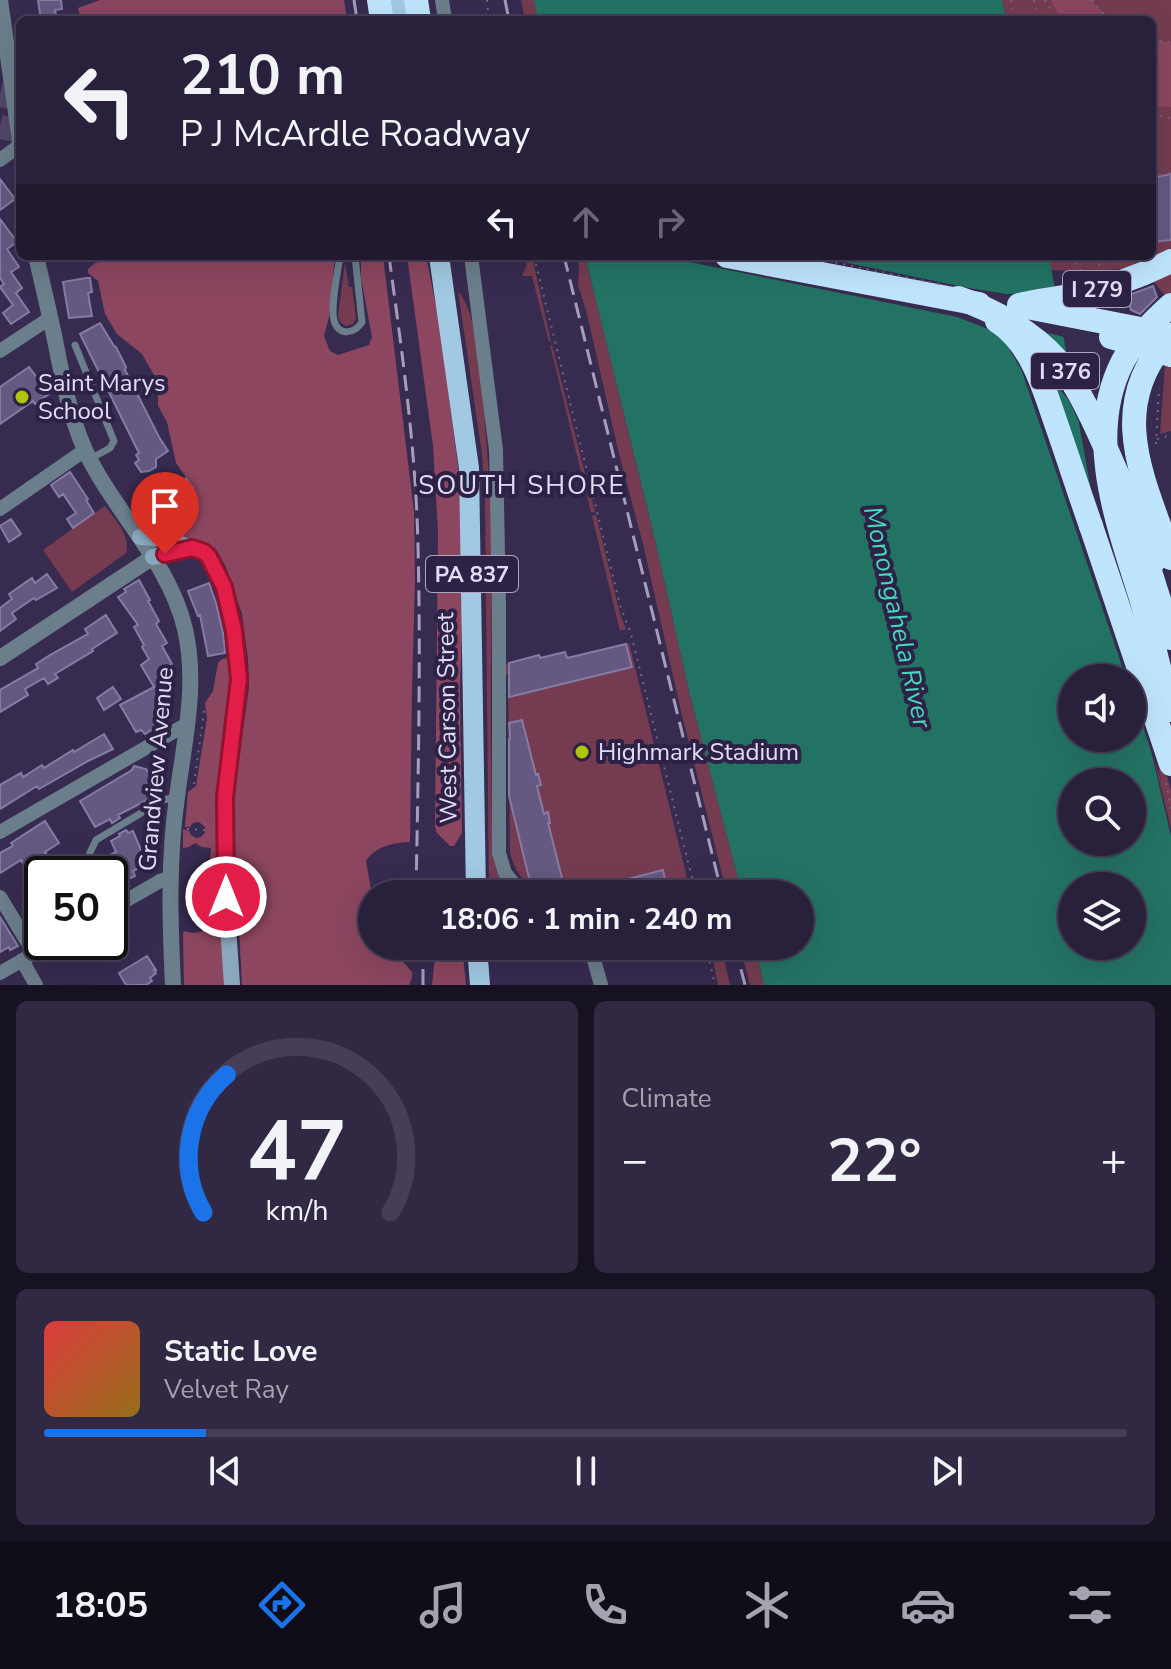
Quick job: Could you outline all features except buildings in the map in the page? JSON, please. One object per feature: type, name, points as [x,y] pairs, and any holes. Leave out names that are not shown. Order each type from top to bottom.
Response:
[{"type":"highway","name":"I 376","points":[[751,260],[951,294],[1004,325],[1019,341],[1033,363],[1048,400],[1171,764]]},
{"type":"highway","name":"I 376","points":[[766,260],[951,294],[1002,317],[1041,345],[1056,360],[1076,389],[1124,489],[1171,603]]},
{"type":"highway","name":"I 279","points":[[1028,308],[1034,301],[1077,295],[1132,278],[1171,261]]},
{"type":"highway","name":"I 279","points":[[951,294],[1126,325],[1171,326]]},
{"type":"highway","points":[[1171,305],[1136,341],[1115,369],[1107,420],[1107,463],[1117,518],[1171,710]]},
{"type":"highway","points":[[1028,308],[1171,335],[1151,360],[1139,386],[1133,415],[1137,462],[1165,521],[1171,546]]},
{"type":"highway","points":[[1028,308],[1105,336],[1171,355]]},
{"type":"highway","points":[[1124,489],[1171,638]]},
{"type":"highway","points":[[1165,521],[1171,558]]},
{"type":"highway","points":[[1149,624],[1171,679]]},
{"type":"main road","name":"West Carson Street","points":[[440,260],[469,468],[476,880]]},
{"type":"main road","points":[[140,537],[181,543],[204,552],[224,587],[234,631],[239,679],[225,797],[226,897],[232,985]]},
{"type":"main road","points":[[153,557],[192,548]]},
{"type":"main road","points":[[478,960],[480,985]]},
{"type":"street","points":[[0,0],[16,119]]},
{"type":"street","points":[[0,160],[16,146]]},
{"type":"street","name":"Grandview Avenue","points":[[37,260],[70,413],[113,499],[164,574],[178,606],[189,650],[191,674],[187,724],[169,878],[173,985]]},
{"type":"street","points":[[472,260],[496,450],[499,853],[506,880]]},
{"type":"street","points":[[0,351],[50,318]]},
{"type":"street","points":[[0,509],[88,454]]},
{"type":"street","points":[[0,658],[153,557]]},
{"type":"street","points":[[0,832],[187,724]]},
{"type":"street","points":[[128,900],[169,878]]},
{"type":"street","points":[[0,897],[24,948]]},
{"type":"street","points":[[0,973],[24,959]]},
{"type":"street","points":[[29,960],[36,985]]},
{"type":"street","points":[[594,960],[601,985]]},
{"type":"lane","points":[[340,260],[333,316],[337,328],[348,332],[362,322],[355,260]]},
{"type":"lane","points":[[75,345],[114,441],[110,448],[88,454]]},
{"type":"lane","points":[[88,856],[96,840],[163,800],[177,797]]},
{"type":"path","points":[[1092,1],[1108,16]]},
{"type":"path","points":[[535,260],[620,605],[630,629],[693,880]]},
{"type":"path","points":[[819,260],[951,294]]},
{"type":"path","points":[[1156,444],[1160,381]]},
{"type":"path","points":[[1156,439],[1171,435]]},
{"type":"path","points":[[1169,803],[1171,809]]},
{"type":"path","points":[[182,829],[205,830]]},
{"type":"path","points":[[709,960],[715,985]]},
{"type":"shaded area","points":[[100,0],[344,0],[346,16],[80,16],[78,8]]},
{"type":"shaded area","points":[[521,0],[534,0],[537,16],[524,16]]},
{"type":"shaded area","points":[[1002,0],[1171,0],[1171,303],[1142,267],[1051,270],[1050,260],[1156,260],[1156,16],[1005,16]]},
{"type":"shaded area","points":[[1051,0],[1091,0],[1107,16],[1059,16]]},
{"type":"shaded area","points":[[1156,40],[1171,43],[1171,107],[1156,106]]},
{"type":"shaded area","points":[[108,260],[335,260],[324,336],[330,351],[338,355],[369,345],[372,337],[361,278],[361,260],[383,260],[414,512],[410,842],[385,846],[366,861],[369,880],[358,880],[358,960],[401,960],[412,972],[409,985],[242,985],[234,795],[249,687],[242,614],[226,567],[216,549],[205,542],[146,525],[193,487],[176,463],[167,422],[158,406],[158,385],[154,375],[142,354],[117,334],[105,314],[98,281],[88,273],[95,263]]},
{"type":"shaded area","points":[[408,260],[427,260],[439,321],[459,474],[463,593],[460,690],[462,833],[454,846],[450,846],[437,833],[435,827],[438,531],[433,446]]},
{"type":"shaded area","points":[[527,260],[533,260],[551,342],[532,276],[522,276]]},
{"type":"shaded area","points":[[578,260],[586,260],[689,691],[738,880],[723,880],[578,285]]},
{"type":"shaded area","points":[[345,262],[356,318],[353,324],[346,326],[338,317]]},
{"type":"shaded area","points":[[458,291],[469,311],[475,335],[490,491],[492,840],[499,880],[489,880],[482,454]]},
{"type":"shaded area","points":[[552,345],[595,512],[591,513]]},
{"type":"shaded area","points":[[1171,361],[1171,431],[1160,434],[1165,364]]},
{"type":"shaded area","points":[[105,506],[124,534],[126,553],[72,592],[43,550]]},
{"type":"shaded area","points":[[596,515],[626,629],[620,631],[592,516]]},
{"type":"shaded area","name":"Highmark Stadium","points":[[629,643],[688,880],[524,880],[514,865],[510,852],[508,675],[505,674],[505,664],[565,652],[567,658]]},
{"type":"shaded area","points":[[228,658],[232,674],[216,805],[225,985],[184,985],[184,931],[204,931],[212,905],[208,876],[211,848],[195,843],[183,848],[183,829],[196,838],[205,833],[205,827],[199,822],[185,827],[188,792],[196,786],[207,718],[205,703],[213,691],[218,663]]},
{"type":"shaded area","points":[[1146,706],[1171,790],[1171,829],[1146,727]]},
{"type":"shaded area","points":[[435,960],[463,960],[466,985],[432,985]]},
{"type":"shaded area","points":[[713,960],[724,960],[730,985],[718,985]]},
{"type":"shaded area","points":[[744,960],[758,960],[764,985],[750,985]]},
{"type":"water","points":[[534,0],[1002,0],[1005,16],[537,16]]},
{"type":"water","name":"Monongahela River","points":[[586,260],[1050,260],[1094,507],[1131,664],[1058,664],[1058,752],[1146,752],[1146,729],[1171,836],[1171,985],[764,985],[758,960],[814,960],[814,880],[738,880],[689,691]]},
{"type":"pier","points":[[679,260],[833,260],[1007,294],[1058,287],[1068,338],[1036,330],[1073,369],[1085,435],[1069,401],[1047,372],[1117,588],[1135,664],[1121,664],[1021,369],[1005,342],[988,329],[957,317]]},
{"type":"pier","points":[[1146,714],[1162,783],[1146,736]]},
{"type":"tunnel","points":[[0,95],[16,98]]},
{"type":"tunnel","points":[[0,127],[16,130]]},
{"type":"railway","points":[[354,0],[356,16]]},
{"type":"railway","points":[[505,0],[508,16]]},
{"type":"railway","points":[[390,260],[408,401],[417,510],[416,880]]},
{"type":"railway","points":[[565,260],[719,880]]},
{"type":"railway","points":[[423,960],[423,985]]},
{"type":"railway","points":[[739,960],[745,985]]},
{"type":"place","name":"Saint Marys School","points":[[22,397]]},
{"type":"place","name":"Highmark Stadium","points":[[582,752]]},
{"type":"district","name":"SOUTH SHORE","points":[[522,485]]},
{"type":"route","points":[[165,554],[192,548],[209,557],[224,587],[234,631],[239,679],[225,797],[226,897]]}]
